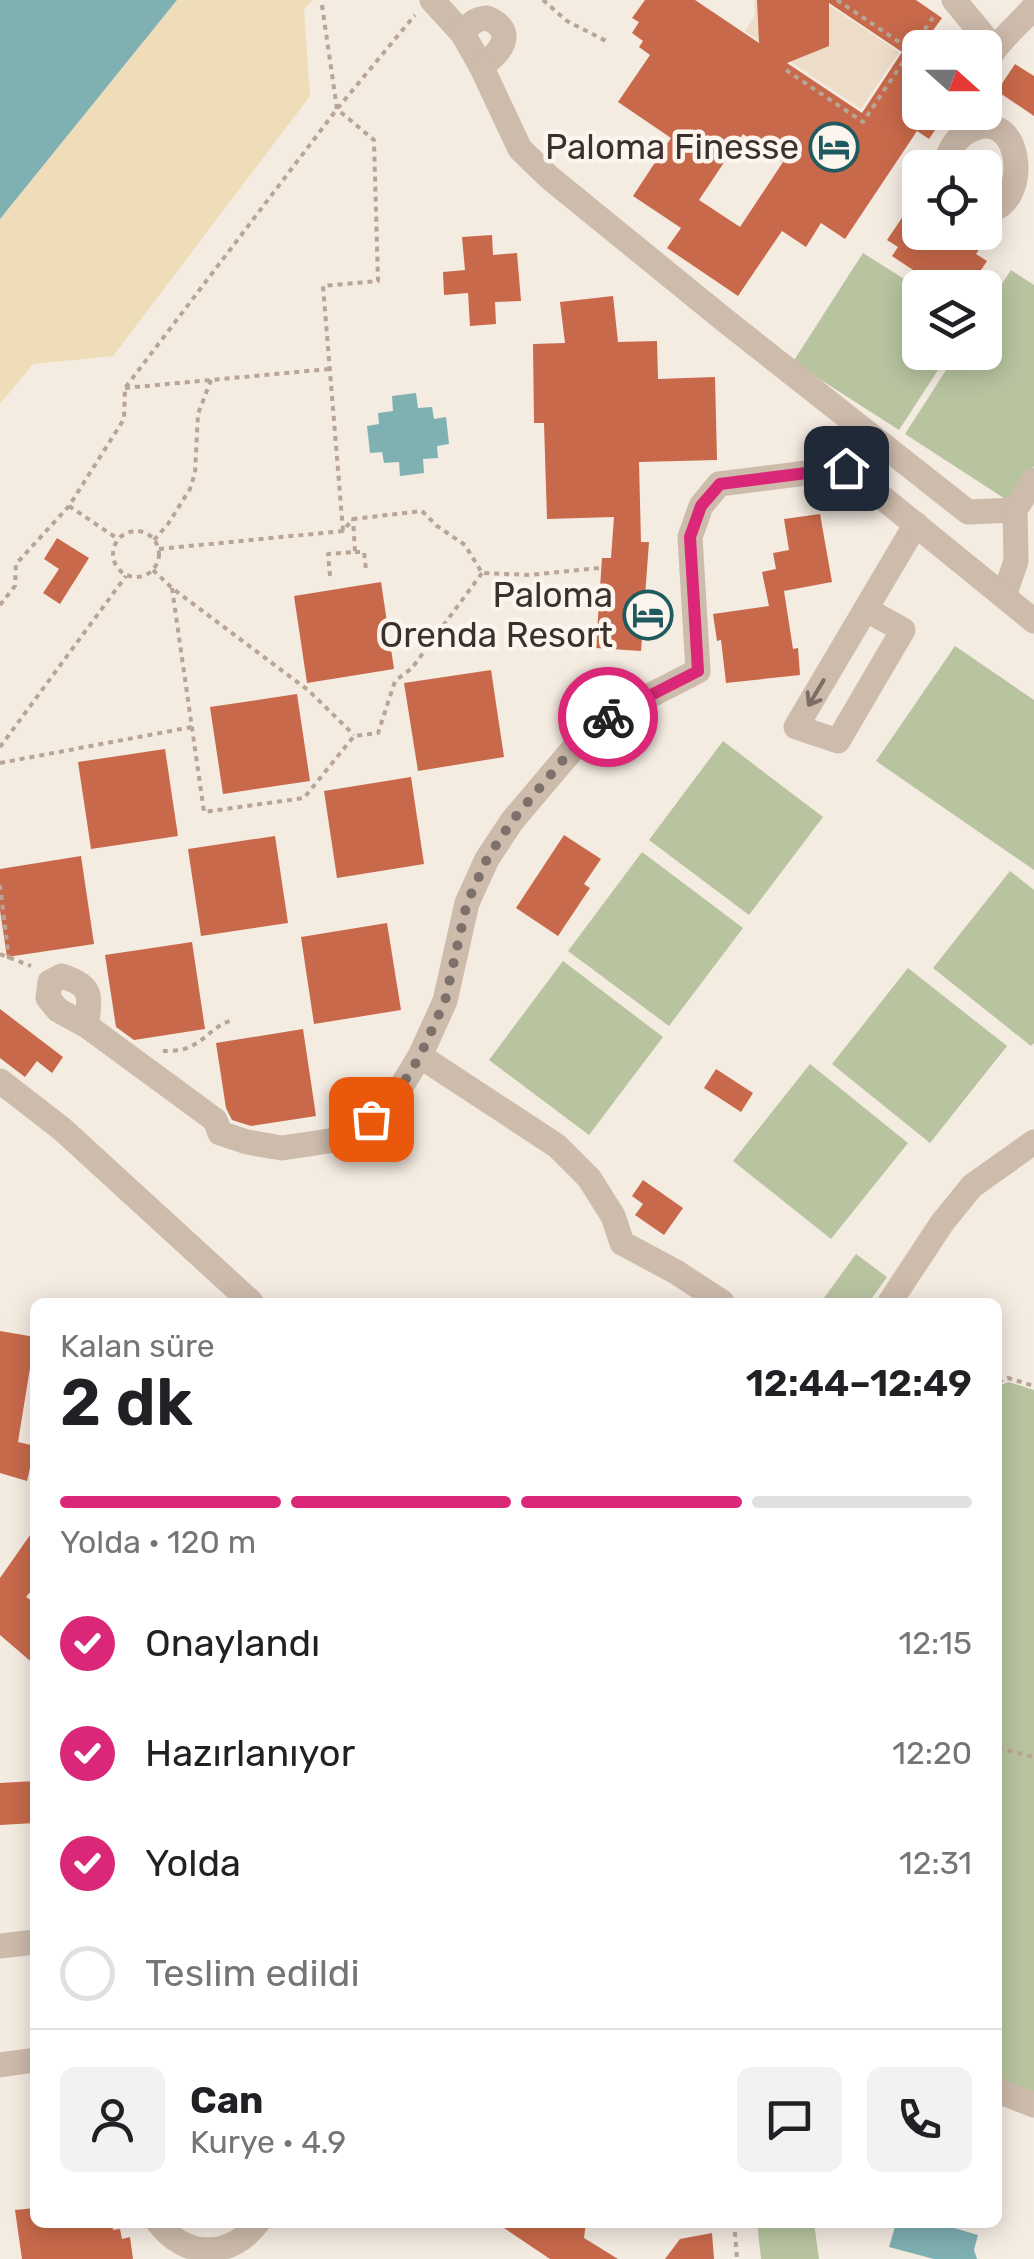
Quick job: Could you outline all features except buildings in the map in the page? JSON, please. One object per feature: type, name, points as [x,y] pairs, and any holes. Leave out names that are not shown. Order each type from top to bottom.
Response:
[{"type":"street","points":[[945,6],[966,30]]},
{"type":"street","points":[[424,7],[462,34],[520,149],[550,178],[968,512],[1015,510]]},
{"type":"street","points":[[1002,43],[1034,7]]},
{"type":"street","points":[[462,34],[478,19],[487,18],[501,28],[502,48],[481,66]]},
{"type":"street","points":[[950,150],[967,130]]},
{"type":"street","points":[[997,130],[1013,136],[1028,161],[1028,194],[1002,207]]},
{"type":"street","points":[[87,1026],[216,1120],[220,1133],[282,1148],[349,1138],[393,1100],[420,1056],[445,1001],[467,903],[487,859],[523,808],[578,742],[604,720],[698,671],[690,537],[701,506],[720,484],[846,468],[1034,621]]},
{"type":"street","points":[[1004,596],[1016,561],[1015,510],[1034,480]]},
{"type":"street","points":[[866,610],[902,630],[838,741],[796,727],[916,524]]},
{"type":"street","points":[[420,1056],[556,1146],[589,1178],[614,1216],[622,1244],[716,1298]]},
{"type":"street","points":[[0,1080],[62,1129],[248,1298]]},
{"type":"street","points":[[893,1298],[942,1223],[972,1186],[1034,1142]]},
{"type":"street","points":[[0,1946],[30,1943]]},
{"type":"street","points":[[0,2066],[30,2061]]},
{"type":"street","points":[[1002,2093],[1034,2105]]},
{"type":"street","points":[[162,2228],[182,2246],[198,2252],[218,2252],[234,2247],[254,2228]]},
{"type":"path","points":[[544,0],[568,22],[608,42]]},
{"type":"path","points":[[836,0],[902,44]]},
{"type":"path","points":[[322,5],[337,109],[374,140],[378,281],[323,286],[342,531]]},
{"type":"path","points":[[926,30],[945,6]]},
{"type":"path","points":[[0,605],[14,586],[16,564],[68,506],[124,419],[124,388],[337,109],[424,7]]},
{"type":"path","points":[[786,70],[863,122],[902,64]]},
{"type":"path","points":[[124,388],[330,369]]},
{"type":"path","points":[[154,540],[190,489],[195,473],[198,414],[211,380]]},
{"type":"path","points":[[68,506],[118,539]]},
{"type":"path","points":[[158,549],[342,531],[353,519],[422,511],[465,545],[482,574]]},
{"type":"path","points":[[353,519],[355,552]]},
{"type":"path","points":[[135,531],[154,540],[158,559],[153,570],[138,578],[120,572],[112,551],[118,539],[135,531]]},
{"type":"path","points":[[330,576],[328,554],[364,552],[366,570]]},
{"type":"path","points":[[482,574],[530,575],[600,568]]},
{"type":"path","points":[[153,570],[308,690],[354,736]]},
{"type":"path","points":[[172,588],[204,812],[304,798],[354,736],[378,733],[395,681],[412,668],[482,574]]},
{"type":"path","points":[[0,747],[126,576]]},
{"type":"path","points":[[0,763],[193,727]]},
{"type":"path","points":[[0,885],[8,959]]},
{"type":"path","points":[[0,954],[32,966]]},
{"type":"path","points":[[153,1050],[188,1048],[220,1022],[234,1020]]},
{"type":"path","points":[[1002,1380],[1008,1378],[1034,1386]]},
{"type":"path","points":[[1002,1749],[1034,1757]]},
{"type":"path","points":[[734,2228],[737,2259]]},
{"type":"green space","points":[[863,253],[902,278],[902,370],[938,370],[899,430],[793,362]]},
{"type":"green space","points":[[1011,270],[1034,285],[1034,466],[1010,502],[905,434],[946,370],[1002,370],[1002,284]]},
{"type":"green space","points":[[955,646],[1034,700],[1034,870],[876,761]]},
{"type":"green space","points":[[723,741],[823,817],[749,915],[649,840]]},
{"type":"green space","points":[[642,852],[743,928],[669,1026],[568,951]]},
{"type":"green space","points":[[1010,871],[1034,890],[1031,1046],[933,968]]},
{"type":"green space","points":[[563,961],[663,1037],[589,1135],[489,1060]]},
{"type":"green space","points":[[908,968],[1007,1046],[930,1143],[832,1064]]},
{"type":"green space","points":[[810,1064],[908,1143],[831,1239],[733,1161]]},
{"type":"green space","points":[[856,1254],[887,1277],[872,1298],[824,1298]]},
{"type":"green space","points":[[1009,1382],[1034,1390],[1034,2095],[1002,2082],[1002,1385]]},
{"type":"green space","points":[[758,2228],[815,2228],[819,2259],[761,2259]]},
{"type":"sand","points":[[177,0],[313,0],[304,9],[310,96],[113,356],[33,364],[0,404],[0,219]]},
{"type":"shaded area","points":[[754,0],[821,0],[899,52],[861,109],[745,31],[755,16]]},
{"type":"water","points":[[0,0],[177,0],[0,219]]},
{"type":"water","points":[[416,393],[418,408],[432,407],[434,419],[446,417],[449,444],[437,446],[438,458],[423,459],[424,473],[400,476],[399,462],[384,463],[382,452],[370,453],[367,426],[379,424],[378,413],[393,411],[392,396]]},
{"type":"water","points":[[895,2228],[954,2228],[978,2235],[974,2250],[977,2259],[934,2259],[889,2247]]},
{"type":"way so far","points":[[371,1119],[393,1100],[420,1056],[445,1001],[467,903],[487,859],[512,821],[578,742],[608,717]]},
{"type":"place","name":"Paloma Finesse","points":[[834,147]]},
{"type":"place","name":"Paloma Orenda Resort","points":[[648,615]]},
{"type":"route","points":[[608,717],[698,671],[690,537],[701,506],[720,484],[846,468]]}]
